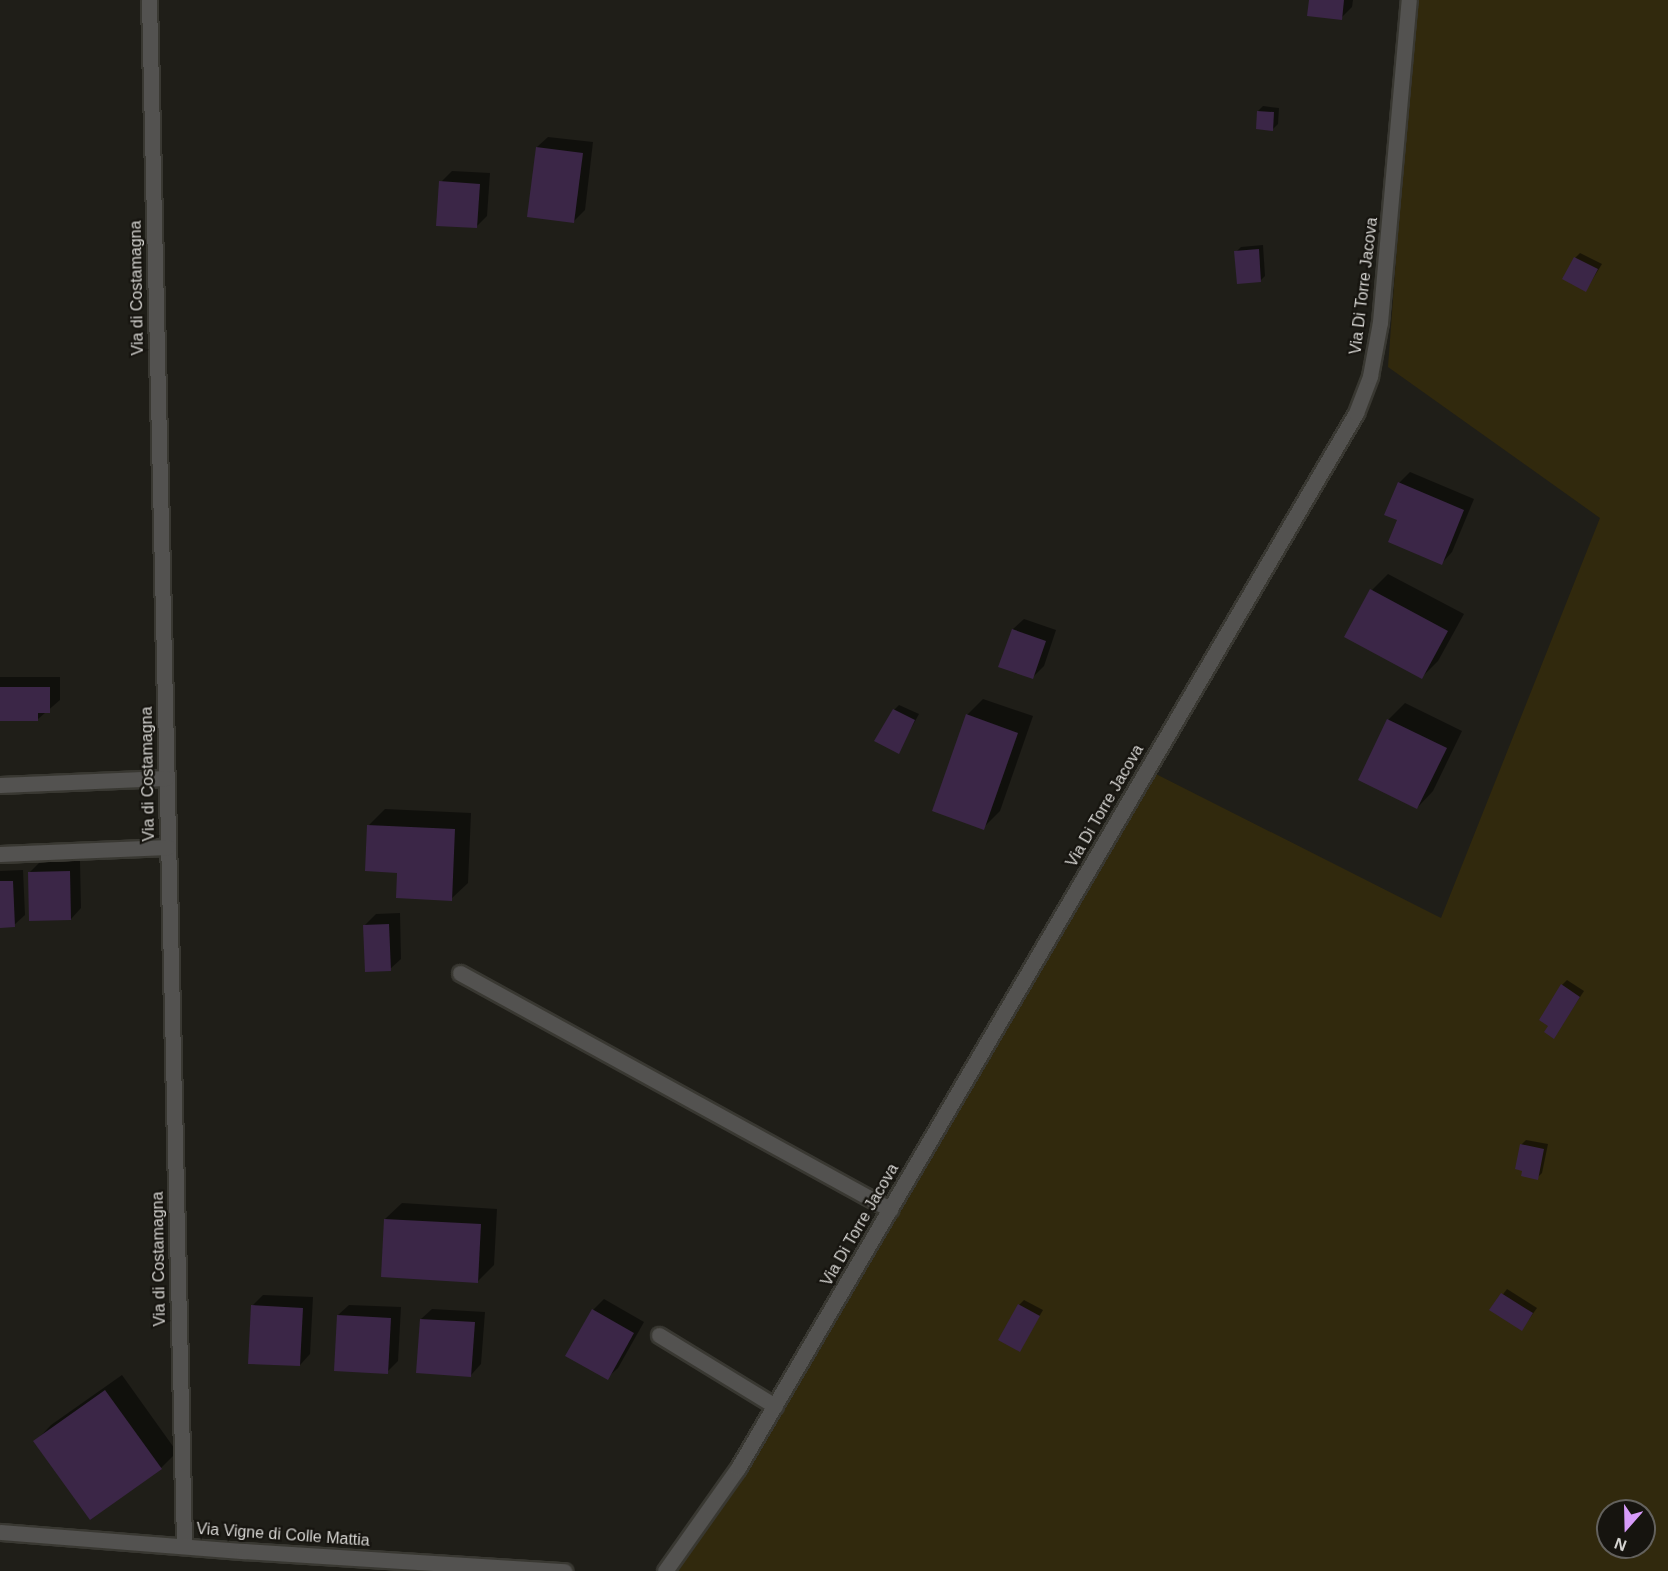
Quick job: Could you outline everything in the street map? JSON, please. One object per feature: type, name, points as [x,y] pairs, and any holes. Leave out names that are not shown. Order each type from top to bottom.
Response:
[{"type":"street","name":"Via di Costamagna","points":[[149,0],[184,1546]]},
{"type":"street","name":"Via Di Torre Jacova","points":[[665,1571],[738,1468],[775,1406],[1360,401],[1373,364],[1380,322],[1409,0]]},
{"type":"street","points":[[0,785],[166,778]]},
{"type":"street","points":[[0,854],[168,847]]},
{"type":"street","points":[[460,973],[890,1209]]},
{"type":"street","points":[[658,1335],[775,1406]]},
{"type":"street","name":"Via Vigne di Colle Mattia","points":[[0,1532],[564,1571]]},
{"type":"shaded area","points":[[1415,0],[1668,0],[1668,1571],[665,1571],[738,1468],[1148,770],[1441,918],[1600,518],[1388,367]]},
{"type":"building","points":[[1309,0],[1344,0],[1342,20],[1307,16]]},
{"type":"building","points":[[1257,111],[1274,112],[1273,131],[1256,129]]},
{"type":"building","points":[[536,147],[583,153],[574,223],[527,217]]},
{"type":"building","points":[[439,181],[480,184],[477,228],[436,226]]},
{"type":"building","points":[[1259,249],[1261,282],[1237,284],[1234,251]]},
{"type":"building","points":[[1574,257],[1598,269],[1586,292],[1562,279]]},
{"type":"building","points":[[1398,482],[1464,510],[1442,565],[1388,542],[1397,520],[1384,515]]},
{"type":"building","points":[[1370,589],[1448,631],[1422,679],[1344,637]]},
{"type":"building","points":[[1012,629],[1046,641],[1033,679],[998,667]]},
{"type":"building","points":[[0,687],[50,687],[50,713],[38,713],[38,721],[0,721]]},
{"type":"building","points":[[893,709],[915,720],[899,754],[874,741]]},
{"type":"building","points":[[966,714],[1018,733],[984,830],[932,811]]},
{"type":"building","points":[[1387,719],[1447,748],[1417,809],[1358,780]]},
{"type":"building","points":[[367,825],[455,829],[452,901],[396,898],[397,873],[365,871]]},
{"type":"building","points":[[70,871],[71,920],[29,921],[28,872]]},
{"type":"building","points":[[0,881],[13,881],[15,927],[0,928]]},
{"type":"building","points":[[389,924],[391,971],[365,972],[363,925]]},
{"type":"building","points":[[1561,984],[1580,997],[1554,1039],[1544,1032],[1548,1026],[1539,1020]]},
{"type":"building","points":[[1520,1144],[1544,1149],[1538,1180],[1521,1176],[1522,1171],[1515,1169]]},
{"type":"building","points":[[384,1219],[481,1224],[478,1283],[381,1277]]},
{"type":"building","points":[[1501,1293],[1533,1313],[1522,1331],[1489,1310]]},
{"type":"building","points":[[1018,1304],[1040,1316],[1020,1352],[998,1340]]},
{"type":"building","points":[[251,1305],[303,1308],[300,1366],[248,1364]]},
{"type":"building","points":[[592,1309],[634,1333],[608,1380],[565,1356]]},
{"type":"building","points":[[337,1315],[391,1318],[388,1374],[334,1371]]},
{"type":"building","points":[[420,1319],[475,1322],[471,1377],[416,1373]]},
{"type":"building","points":[[105,1390],[162,1469],[90,1520],[33,1441]]}]
